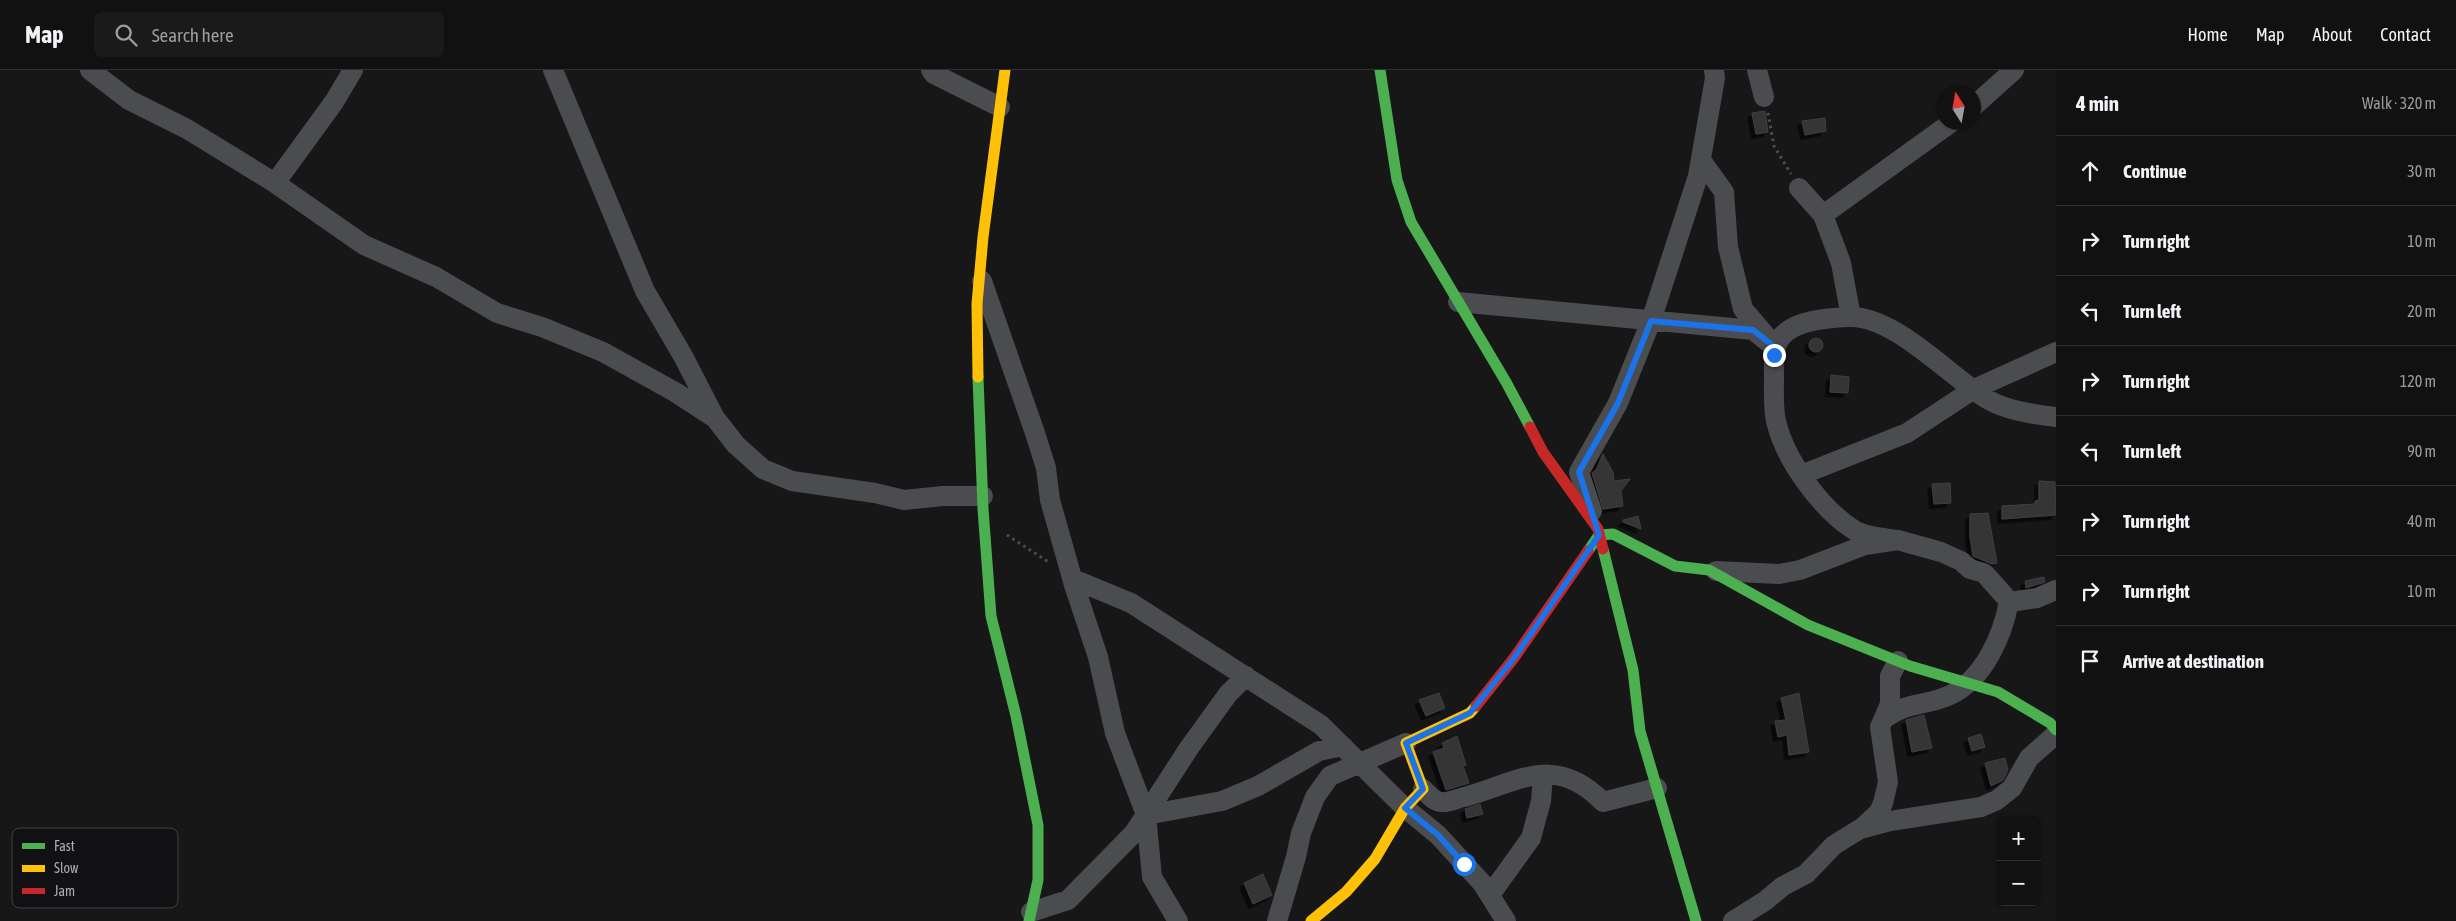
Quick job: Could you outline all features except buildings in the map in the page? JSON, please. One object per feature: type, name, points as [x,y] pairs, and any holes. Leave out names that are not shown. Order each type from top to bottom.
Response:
[{"type":"street","points":[[90,70],[129,100],[187,129],[275,183],[364,245],[436,276],[497,313],[542,327],[603,352],[668,388],[715,418]]},
{"type":"street","points":[[275,183],[334,102],[353,70]]},
{"type":"street","points":[[553,70],[645,291],[683,356],[715,418],[736,445],[763,469],[792,481],[875,493],[904,500],[943,496],[983,496]]},
{"type":"street","points":[[931,70],[934,74],[1000,107]]},
{"type":"street","points":[[1005,70],[977,304],[984,520],[991,616],[1016,716],[1038,825],[1038,880],[1030,916],[1063,911],[1068,900],[1134,833],[1168,778],[1228,694],[1246,676]]},
{"type":"street","points":[[1380,70],[1397,180],[1411,222],[1506,382],[1543,452],[1599,532],[1613,534],[1675,566],[1779,574],[1800,570],[1865,545],[1898,540]]},
{"type":"street","points":[[1756,70],[1764,97]]},
{"type":"street","points":[[1981,100],[2014,70]]},
{"type":"street","points":[[1693,917],[1640,730],[1633,670],[1599,532],[1579,472],[1618,403],[1651,321],[1698,176],[1717,73]]},
{"type":"street","points":[[1823,215],[1941,130]]},
{"type":"street","points":[[1701,160],[1724,192],[1728,247],[1743,309],[1776,348]]},
{"type":"street","points":[[1799,188],[1823,215],[1841,263],[1851,317]]},
{"type":"street","points":[[980,274],[1046,468],[1050,500],[1071,574],[1098,657],[1115,733],[1146,815],[1152,877],[1178,921]]},
{"type":"street","points":[[1458,302],[1753,330],[1776,348]]},
{"type":"street","points":[[2009,601],[1984,573],[1970,569],[1961,561],[1941,552],[1855,531],[1824,504],[1801,475],[1782,443],[1775,420],[1774,355],[1780,338],[1789,329],[1826,319],[1851,317],[1869,319],[1901,335],[1988,399],[2009,408],[2056,417]]},
{"type":"street","points":[[1801,475],[1907,434],[1974,389],[2056,352]]},
{"type":"street","points":[[1277,921],[1296,858],[1301,833],[1315,797],[1330,776],[1470,713],[1514,658],[1599,532]]},
{"type":"street","points":[[1709,570],[1808,625],[1898,661],[1998,692],[2050,723],[2056,730]]},
{"type":"street","points":[[1071,574],[1131,603],[1321,725],[1405,808],[1438,835],[1490,895],[1506,921]]},
{"type":"street","points":[[2009,601],[2031,599],[2056,590]]},
{"type":"street","points":[[1885,718],[1900,708],[1950,695],[1969,682],[1986,660],[1999,636],[2006,620],[2009,601]]},
{"type":"street","points":[[1733,921],[1765,901],[1783,886],[1806,874],[1834,845],[1860,829],[1879,812],[1888,782],[1880,727],[1890,704],[1890,676],[1898,661]]},
{"type":"street","points":[[1860,829],[1890,821],[1981,806],[1997,800],[2012,788],[2029,758],[2056,734]]},
{"type":"street","points":[[1406,743],[1423,789],[1436,800],[1442,802],[1478,793],[1524,776],[1543,775],[1570,779],[1593,792],[1603,802],[1657,788]]},
{"type":"street","points":[[1146,815],[1222,801],[1258,786],[1319,751],[1343,746]]},
{"type":"street","points":[[1490,895],[1531,838],[1541,801],[1543,775]]},
{"type":"street","points":[[1311,921],[1346,892],[1375,859],[1405,808],[1423,789]]},
{"type":"path","points":[[1764,97],[1774,146],[1799,188]]},
{"type":"path","points":[[984,520],[1048,562],[1071,574]]},
{"type":"traffic: fast","points":[[1380,70],[1397,180],[1411,222],[1506,382],[1530,427]]},
{"type":"traffic: fast","points":[[978,377],[983,509],[991,616],[1016,716],[1038,825],[1038,880],[1029,921]]},
{"type":"traffic: fast","points":[[1588,551],[1599,535],[1613,534],[1675,566],[1709,570],[1808,625],[1910,666],[1998,692],[2050,723],[2056,730]]},
{"type":"traffic: fast","points":[[1603,549],[1633,670],[1640,731],[1696,921]]},
{"type":"traffic: slow","points":[[978,377],[977,304],[983,237],[1005,70]]},
{"type":"traffic: slow","points":[[1311,921],[1346,892],[1375,859],[1405,808],[1423,789],[1406,743],[1470,713],[1476,706]]},
{"type":"traffic: jam","points":[[1530,427],[1543,452],[1598,529],[1603,549]]},
{"type":"traffic: jam","points":[[1476,706],[1514,658],[1588,551]]},
{"type":"route","points":[[1464,864],[1438,835],[1405,808],[1423,789],[1406,743],[1470,713],[1514,658],[1599,535],[1579,472],[1618,403],[1651,321],[1753,330],[1776,348],[1774,355]]}]
